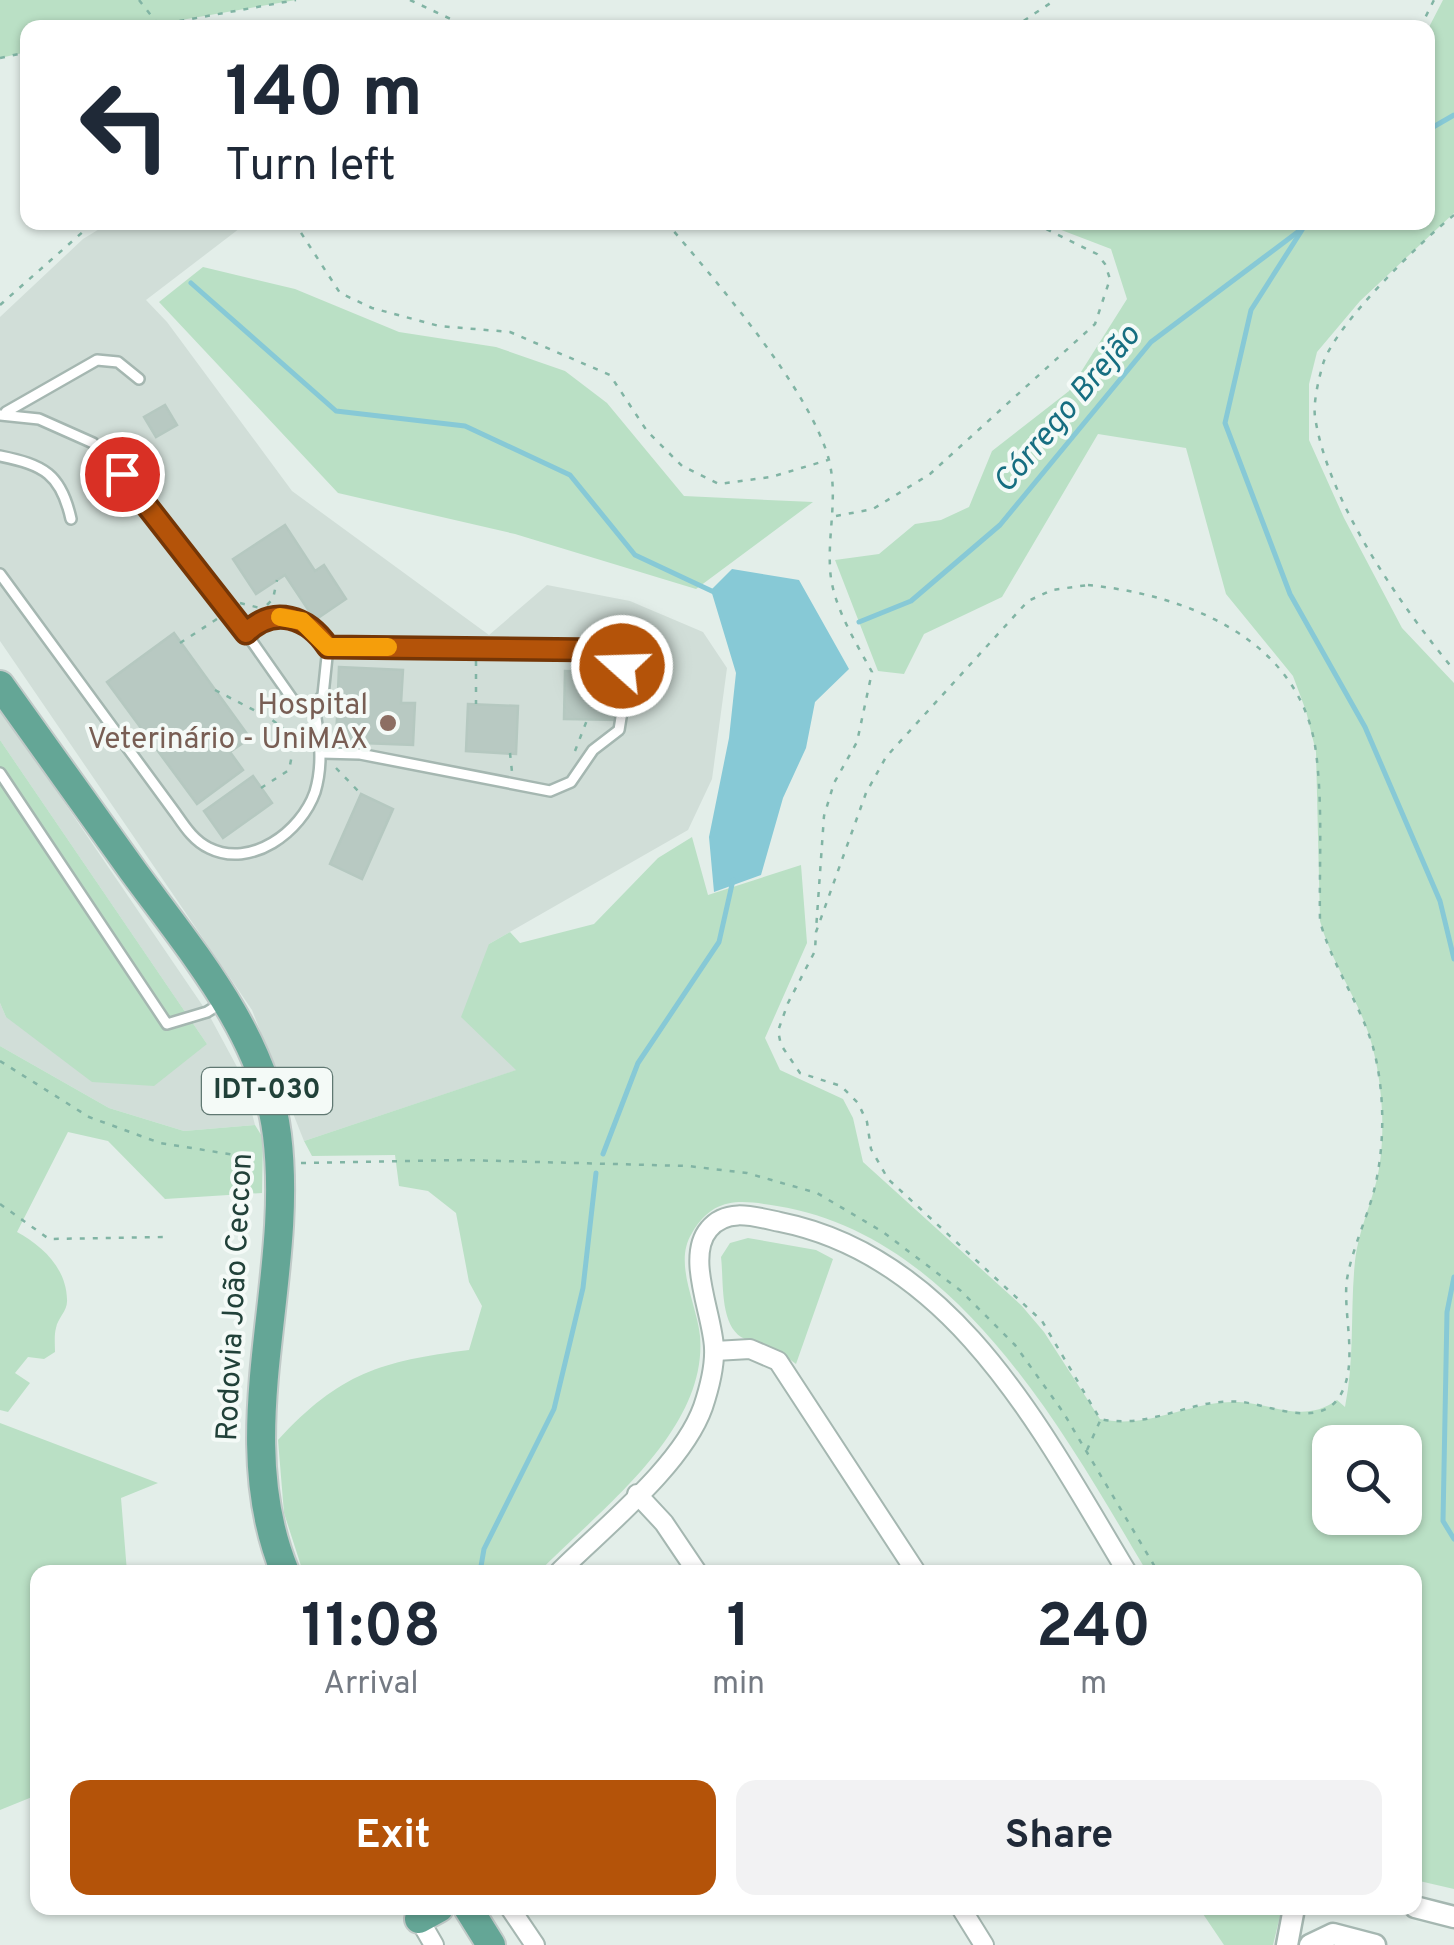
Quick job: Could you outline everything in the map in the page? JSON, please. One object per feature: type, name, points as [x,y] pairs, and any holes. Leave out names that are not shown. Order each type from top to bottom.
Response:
[{"type":"main road","name":"Rodovia João Ceccon","points":[[0,685],[224,1002],[261,1068],[278,1162],[260,1446],[262,1485],[283,1565]]},
{"type":"main road","points":[[472,1915],[490,1945]]},
{"type":"street","points":[[565,1565],[637,1494],[686,1440],[698,1420],[715,1351],[700,1262],[707,1230],[729,1216],[745,1216],[832,1236],[894,1273],[954,1319],[1002,1373],[1123,1565]]},
{"type":"street","points":[[715,1351],[750,1349],[778,1360],[911,1565]]},
{"type":"street","points":[[637,1494],[664,1522],[693,1565]]},
{"type":"street","points":[[1422,1909],[1454,1917]]},
{"type":"street","points":[[425,1915],[434,1945]]},
{"type":"street","points":[[515,1915],[535,1945]]},
{"type":"street","points":[[965,1915],[984,1945]]},
{"type":"street","points":[[1287,1945],[1293,1915]]},
{"type":"street","points":[[1310,1945],[1333,1934],[1375,1945]]},
{"type":"lane","points":[[1,416],[97,360],[118,362],[138,379]]},
{"type":"lane","points":[[1,416],[39,419],[72,431],[109,456],[294,700],[314,706]]},
{"type":"lane","points":[[0,456],[34,466],[56,480],[66,493],[71,519]]},
{"type":"lane","points":[[0,574],[176,814],[205,846],[240,854],[281,838],[296,824],[313,796],[322,753],[314,706],[323,694],[328,647],[313,628],[291,617],[266,619],[246,633]]},
{"type":"lane","points":[[322,753],[360,754],[550,791],[571,782],[593,750],[619,730],[625,678],[613,654],[603,650],[328,647]]},
{"type":"lane","points":[[0,773],[168,1024],[224,1002]]},
{"type":"path","points":[[138,0],[155,20]]},
{"type":"path","points":[[191,20],[296,0]]},
{"type":"path","points":[[410,0],[453,20]]},
{"type":"path","points":[[1025,20],[1055,0]]},
{"type":"path","points":[[1454,215],[1410,250],[1324,359],[1314,414],[1334,476],[1370,551],[1408,615],[1454,670]]},
{"type":"path","points":[[0,305],[85,230]]},
{"type":"path","points":[[299,230],[340,293],[372,308],[439,326],[510,332],[610,375],[647,431],[682,466],[719,484],[771,477],[829,459]]},
{"type":"path","points":[[672,230],[794,387],[829,459],[835,516],[829,568],[847,626],[872,672],[857,742],[834,783],[824,816],[816,932],[816,951],[782,1019],[781,1046],[800,1073],[842,1086],[858,1104],[867,1122],[870,1150],[888,1179],[1042,1321],[1100,1419],[1127,1424],[1156,1420],[1193,1406],[1240,1402],[1292,1413],[1324,1409],[1337,1400],[1346,1376],[1347,1280],[1378,1177],[1382,1119],[1374,1050],[1358,1008],[1326,946],[1320,921],[1316,752],[1306,711],[1268,660],[1235,629],[1198,608],[1121,588],[1088,585],[1052,590],[1028,601],[886,757],[866,793],[816,932]]},
{"type":"path","points":[[835,516],[873,509],[930,474],[1095,324],[1110,279],[1106,264],[1080,244],[1049,230]]},
{"type":"path","points":[[476,650],[476,704]]},
{"type":"path","points":[[215,690],[271,719],[295,738]]},
{"type":"path","points":[[295,738],[318,731]]},
{"type":"path","points":[[261,788],[289,770],[295,738]]},
{"type":"path","points":[[322,753],[361,794]]},
{"type":"path","points":[[0,1061],[89,1116],[160,1143],[278,1162],[464,1160],[688,1166],[748,1173],[817,1193],[883,1232],[961,1292],[1015,1345],[1087,1450],[1154,1565]]},
{"type":"path","points":[[0,1204],[49,1239],[165,1237]]},
{"type":"path","points":[[1087,1450],[1100,1419]]},
{"type":"shaded area","name":"Hospital Veterinário - UniMAX","points":[[98,230],[238,230],[146,300],[167,322],[292,491],[489,635],[547,585],[630,601],[703,632],[727,668],[712,779],[688,830],[489,944],[517,1070],[304,1141],[252,1010],[0,641],[0,317],[83,239]]},
{"type":"shaded area","points":[[0,708],[209,1015],[243,1078],[255,1125],[184,1131],[109,1108],[0,1046],[0,1003],[6,1017],[207,1044],[0,740]]},
{"type":"green space","points":[[0,0],[296,0],[181,20],[20,20],[20,54],[0,58]]},
{"type":"green space","points":[[1443,0],[1454,0],[1454,213],[1360,301],[1317,352],[1309,384],[1309,440],[1344,518],[1402,628],[1454,683],[1454,1889],[1422,1882],[1422,1565],[1143,1565],[1079,1459],[998,1347],[951,1297],[899,1256],[841,1224],[751,1202],[729,1203],[700,1221],[685,1257],[700,1336],[698,1371],[687,1404],[645,1466],[546,1565],[301,1565],[284,1513],[278,1440],[300,1417],[342,1385],[364,1374],[411,1359],[469,1350],[482,1306],[469,1282],[456,1213],[428,1191],[399,1186],[395,1155],[312,1156],[304,1141],[516,1070],[461,1017],[489,944],[510,932],[520,943],[594,924],[658,858],[692,837],[708,895],[801,865],[807,943],[765,1038],[780,1070],[843,1099],[853,1118],[863,1162],[1021,1305],[1044,1332],[1100,1419],[1136,1421],[1203,1405],[1239,1402],[1301,1412],[1337,1400],[1345,1407],[1355,1261],[1382,1147],[1379,1080],[1368,1032],[1320,921],[1316,752],[1306,711],[1293,676],[1226,594],[1186,448],[1098,434],[1002,597],[924,634],[904,674],[878,671],[835,560],[879,554],[915,524],[941,520],[969,507],[992,451],[1069,391],[1127,299],[1111,249],[1061,230],[1435,230],[1433,20]]},
{"type":"green space","points":[[203,267],[295,289],[399,332],[496,347],[565,371],[607,403],[684,496],[813,502],[696,589],[515,534],[338,493],[159,302]]},
{"type":"green space","points":[[0,740],[207,1044],[154,1086],[92,1082],[6,1017],[0,1003]]},
{"type":"green space","points":[[0,1046],[109,1108],[184,1131],[255,1125],[263,1138],[262,1193],[165,1199],[108,1141],[68,1132],[17,1232],[43,1250],[57,1267],[66,1287],[67,1303],[56,1328],[55,1352],[44,1359],[28,1357],[15,1373],[30,1383],[8,1412],[0,1410]]},
{"type":"green space","points":[[748,1238],[816,1250],[833,1259],[796,1364],[745,1339],[727,1315],[721,1257],[730,1243]]},
{"type":"green space","points":[[0,1423],[158,1483],[121,1498],[126,1565],[30,1565],[30,1798],[0,1810]]},
{"type":"green space","points":[[1204,1915],[1280,1915],[1273,1945],[1224,1945]]},
{"type":"water","points":[[732,569],[799,580],[849,669],[815,702],[806,748],[783,798],[761,875],[714,892],[709,837],[729,738],[736,673],[711,590]]},
{"type":"building","points":[[165,405],[177,425],[156,437],[144,417]]},
{"type":"building","points":[[285,525],[315,571],[324,565],[346,599],[315,620],[285,575],[256,594],[233,559]]},
{"type":"building","points":[[174,633],[250,738],[230,752],[243,770],[197,804],[107,682]]},
{"type":"building","points":[[339,667],[403,670],[401,703],[415,703],[413,745],[336,742]]},
{"type":"building","points":[[565,671],[619,672],[619,720],[564,719]]},
{"type":"building","points":[[468,704],[518,706],[516,754],[466,751]]},
{"type":"building","points":[[253,776],[272,803],[223,838],[204,811]]},
{"type":"building","points":[[361,794],[393,809],[362,879],[330,864]]},
{"type":"waterway","name":"Córrego Brejão","points":[[1435,126],[1454,115]]},
{"type":"waterway","name":"Córrego Brejão","points":[[859,622],[911,601],[1000,525],[1151,342],[1300,230]]},
{"type":"waterway","points":[[1302,230],[1251,310],[1225,423],[1290,594],[1365,727],[1440,901],[1454,959]]},
{"type":"waterway","points":[[191,283],[336,411],[465,426],[570,475],[635,555],[716,593]]},
{"type":"waterway","name":"Córrego Brejão","points":[[603,1154],[638,1063],[719,942],[733,880]]},
{"type":"waterway","name":"Córrego Brejão","points":[[481,1565],[484,1549],[554,1409],[583,1288],[596,1173]]},
{"type":"waterway","points":[[1454,1277],[1447,1312],[1443,1521],[1454,1539]]},
{"type":"slow traffic","points":[[280,617],[302,621],[328,647],[388,647]]},
{"type":"place","name":"Hospital Veterinário - UniMAX","points":[[388,723]]},
{"type":"route","points":[[122,474],[246,633],[266,619],[291,617],[313,628],[328,647],[603,650],[618,658],[622,666]]}]
